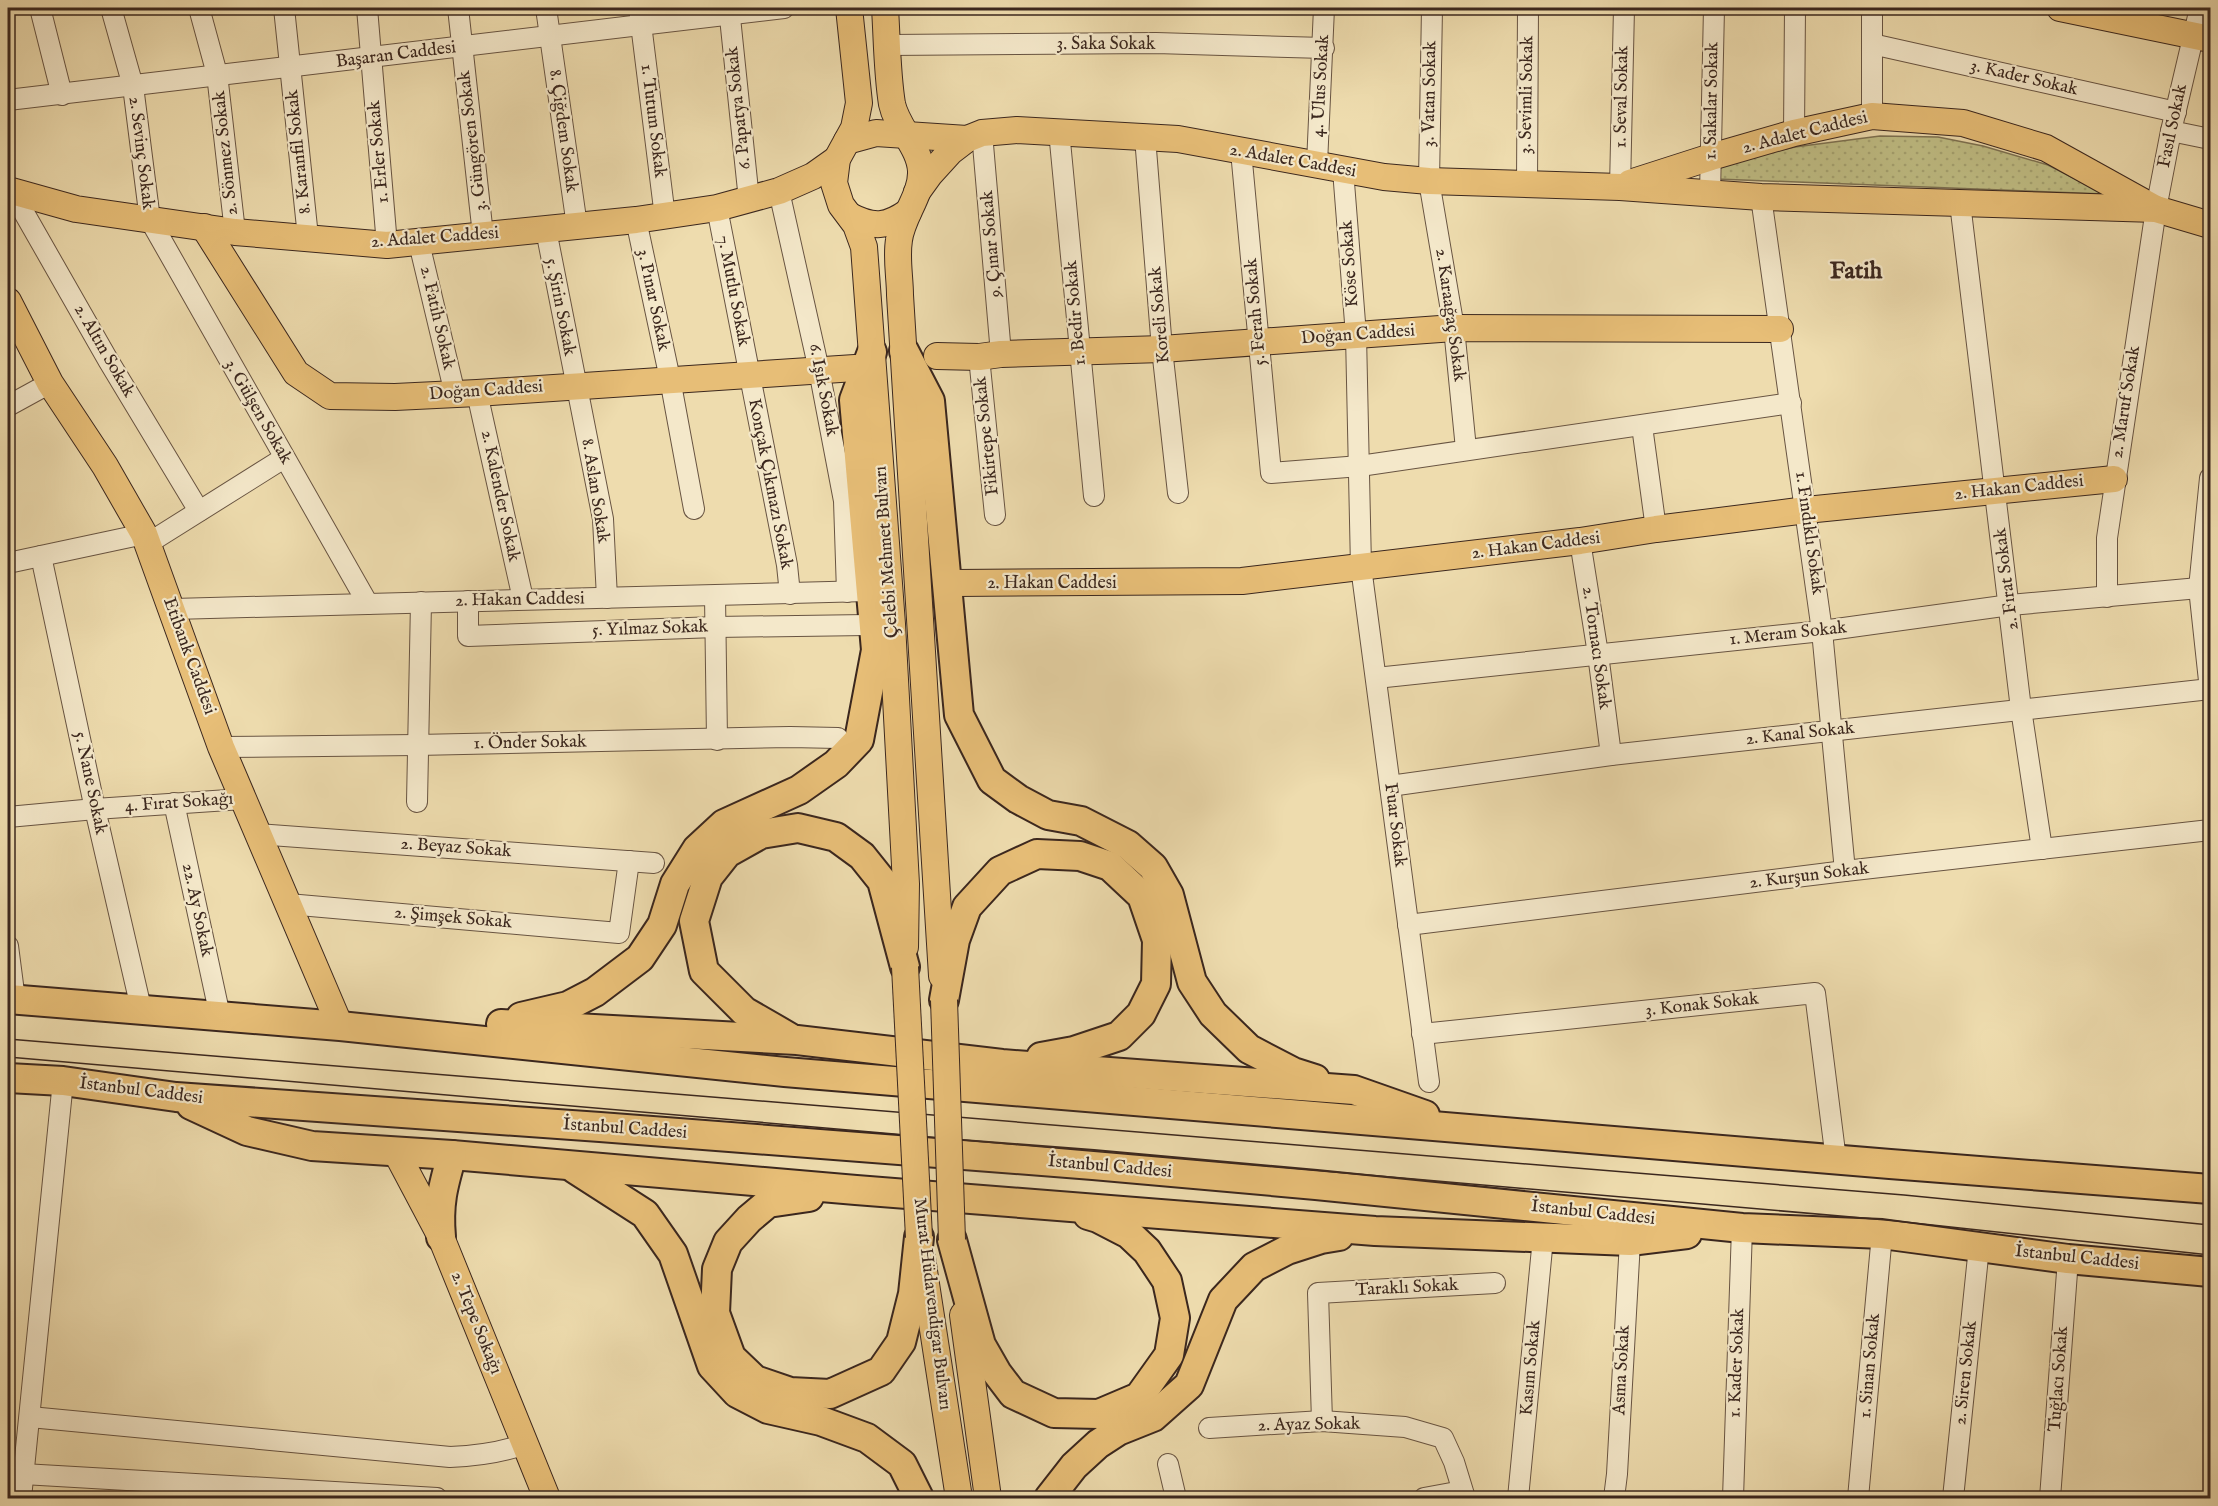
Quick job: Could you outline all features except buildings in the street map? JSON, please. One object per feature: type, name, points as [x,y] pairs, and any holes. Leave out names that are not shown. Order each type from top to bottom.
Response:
[{"type":"highway","points":[[904,351],[930,401],[959,715],[992,780],[1018,799],[1048,815],[1081,821],[1128,844],[1153,867],[1169,894],[1192,982],[1213,1014],[1249,1048],[1293,1072],[1354,1090],[1464,1129]]},
{"type":"highway","points":[[493,1024],[567,1006],[595,992],[640,958],[662,925],[675,884],[697,849],[724,824],[799,790],[836,764],[859,740],[876,650],[854,400],[864,360]]},
{"type":"highway","points":[[797,1040],[744,1011],[704,971],[694,921],[708,877],[726,853],[760,834],[770,832],[798,828],[836,837],[862,856],[882,881],[905,967]]},
{"type":"highway","points":[[944,1000],[955,940],[967,907],[1000,871],[1037,854],[1080,856],[1110,866],[1142,896],[1157,940],[1156,984],[1141,1014],[1119,1036],[1074,1051],[1002,1064]]},
{"type":"highway","points":[[11,999],[374,1029],[785,1072],[1836,1160],[2211,1188]]},
{"type":"highway","points":[[374,1029],[426,1017],[493,1024],[797,1040],[1002,1064],[1354,1090]]},
{"type":"highway","name":"İstanbul Caddesi","points":[[8,1078],[63,1081],[176,1097],[1093,1165],[1742,1228],[1882,1234],[2068,1259],[2211,1272]]},
{"type":"highway","points":[[176,1097],[247,1131],[312,1146],[452,1155],[1375,1231],[1630,1241],[1742,1228]]},
{"type":"highway","points":[[441,1237],[439,1212],[442,1186],[452,1155]]},
{"type":"highway","points":[[570,1166],[645,1214],[673,1254],[712,1366],[737,1393],[768,1409],[821,1421],[867,1438],[902,1464],[920,1498]]},
{"type":"highway","points":[[856,1190],[768,1203],[728,1242],[717,1269],[715,1313],[731,1357],[755,1380],[790,1392],[830,1394],[881,1371],[901,1341],[913,1294],[919,1237]]},
{"type":"highway","points":[[952,1240],[981,1345],[997,1373],[1013,1394],[1054,1413],[1099,1414],[1139,1397],[1169,1356],[1174,1318],[1167,1281],[1147,1251],[1129,1234],[1098,1218],[1054,1206]]},
{"type":"highway","points":[[1048,1498],[1074,1466],[1098,1444],[1118,1431],[1154,1417],[1189,1385],[1223,1300],[1254,1267],[1287,1250],[1321,1239],[1375,1231]]},
{"type":"main road","name":"Çelebi Mehmet Bulvarı","points":[[849,8],[859,103],[854,128],[842,150],[834,183],[846,211],[856,225],[864,247],[864,360],[892,624],[906,884],[905,967],[913,1109]]},
{"type":"main road","name":"Çelebi Mehmet Bulvarı","points":[[885,8],[893,105],[904,134],[916,151],[921,171],[898,240],[944,1000],[948,1109]]},
{"type":"main road","points":[[2060,8],[2202,38]]},
{"type":"main road","name":"2. Adalet Caddesi","points":[[1620,187],[1794,133],[1872,116],[1963,123],[2046,148],[2156,209],[2211,225]]},
{"type":"main road","name":"2. Adalet Caddesi","points":[[904,134],[975,136],[1017,129],[1145,137],[1178,140],[1384,177],[1429,181],[1620,187],[1761,197],[2156,209]]},
{"type":"main road","points":[[842,150],[876,133],[904,134]]},
{"type":"main road","points":[[785,189],[825,196],[863,223],[879,225],[894,222],[912,202],[930,174],[950,152],[975,136]]},
{"type":"main road","name":"2. Adalet Caddesi","points":[[9,190],[76,209],[150,220],[235,232],[387,245],[665,217],[717,208],[785,189],[813,176],[842,150]]},
{"type":"main road","name":"Doğan Caddesi","points":[[204,227],[296,373],[330,396],[395,397],[819,370],[864,360]]},
{"type":"main road","name":"Etibank Caddesi","points":[[8,302],[50,383],[105,466],[146,539],[221,747],[340,1026]]},
{"type":"main road","name":"Doğan Caddesi","points":[[937,356],[1162,350],[1454,328],[1780,329]]},
{"type":"main road","name":"2. Hakan Caddesi","points":[[956,583],[1242,581],[1580,541],[1806,510],[2114,479]]},
{"type":"main road","name":"Murat Hüdavendigar Bulvarı","points":[[913,1109],[919,1237],[959,1498]]},
{"type":"main road","name":"Murat Hüdavendigar Bulvarı","points":[[948,1109],[952,1240],[988,1498]]},
{"type":"main road","name":"2. Tepe Sokağı","points":[[396,1152],[441,1237],[547,1498]]},
{"type":"street","points":[[40,8],[62,95]]},
{"type":"street","name":"2. Sevinç Sokak","points":[[111,8],[133,86],[150,220]]},
{"type":"street","name":"2. Sönmez Sokak","points":[[199,8],[217,74],[235,232]]},
{"type":"street","name":"8. Karanfil Sokak","points":[[284,8],[308,237]]},
{"type":"street","name":"1. Erler Sokak","points":[[367,8],[387,245]]},
{"type":"street","name":"3. Güngören Sokak","points":[[458,8],[483,235]]},
{"type":"street","name":"8. Çiğdem Sokak","points":[[546,8],[577,226]]},
{"type":"street","name":"Başaran Caddesi","points":[[8,100],[549,37],[639,17],[784,8]]},
{"type":"street","name":"4. Ulus Sokak","points":[[1317,164],[1324,8]]},
{"type":"street","name":"3. Vatan Sokak","points":[[1429,181],[1432,8]]},
{"type":"street","name":"3. Sevimli Sokak","points":[[1527,183],[1528,8]]},
{"type":"street","name":"1. Seval Sokak","points":[[1620,187],[1624,8]]},
{"type":"street","name":"1. Sakalar Sokak","points":[[1710,194],[1714,8]]},
{"type":"street","points":[[1794,133],[1795,8]]},
{"type":"street","points":[[1872,8],[1872,116]]},
{"type":"street","name":"Fasıl Sokak","points":[[2156,209],[2176,112],[2202,38],[2200,8]]},
{"type":"street","name":"6. Papatya Sokak","points":[[729,11],[749,200]]},
{"type":"street","name":"1. Tutum Sokak","points":[[639,17],[665,217]]},
{"type":"street","name":"3. Saka Sokak","points":[[888,45],[1156,43],[1324,48]]},
{"type":"street","name":"3. Kader Sokak","points":[[1872,44],[2176,112]]},
{"type":"street","name":"1. Bedir Sokak","points":[[1059,131],[1094,496]]},
{"type":"street","points":[[2171,132],[2211,140]]},
{"type":"street","name":"9. Çınar Sokak","points":[[975,136],[990,356]]},
{"type":"street","name":"Koreli Sokak","points":[[1145,137],[1162,350],[1178,493]]},
{"type":"street","name":"5. Ferah Sokak","points":[[1241,151],[1271,473],[1360,466]]},
{"type":"street","name":"Köse Sokak","points":[[1343,170],[1356,334],[1361,567]]},
{"type":"street","name":"2. Karaağaç Sokak","points":[[1429,181],[1454,328],[1466,449]]},
{"type":"street","name":"6. Işık Sokak","points":[[785,189],[844,501],[857,592]]},
{"type":"street","name":"2. Altın Sokak","points":[[9,190],[199,511]]},
{"type":"street","name":"1. Fındıklı Sokak","points":[[1761,197],[1822,631],[1845,871]]},
{"type":"street","name":"2. Fırat Sokak","points":[[1960,202],[2021,709],[2042,849]]},
{"type":"street","name":"7. Mutlu Sokak","points":[[717,208],[750,374]]},
{"type":"street","name":"2. Maruf Sokak","points":[[2107,597],[2107,538],[2114,479],[2156,209]]},
{"type":"street","name":"3. Gülşen Sokak","points":[[150,220],[368,604]]},
{"type":"street","name":"3. Pınar Sokak","points":[[636,220],[670,379],[694,509]]},
{"type":"street","name":"5. Şirin Sokak","points":[[546,230],[575,385]]},
{"type":"street","name":"2. Fatih Sokak","points":[[419,243],[466,393]]},
{"type":"street","name":"Fikirtepe Sokak","points":[[990,356],[995,515]]},
{"type":"street","name":"Konçak Çıkmazı Sokak","points":[[750,374],[787,565],[790,594]]},
{"type":"street","points":[[8,406],[50,383]]},
{"type":"street","name":"8. Aslan Sokak","points":[[575,385],[603,519],[607,598]]},
{"type":"street","name":"2. Kalender Sokak","points":[[466,393],[523,599]]},
{"type":"street","points":[[1360,466],[1791,403]]},
{"type":"street","points":[[1642,426],[1656,529]]},
{"type":"street","points":[[8,563],[146,539],[199,511],[284,458]]},
{"type":"street","points":[[2210,690],[2207,625],[2199,588],[2206,565],[2211,478]]},
{"type":"street","name":"2. Tornacı Sokak","points":[[1580,541],[1611,755]]},
{"type":"street","name":"5. Nane Sokak","points":[[41,556],[95,809],[141,1008]]},
{"type":"street","name":"Fuar Sokak","points":[[1361,567],[1430,1082]]},
{"type":"street","name":"1. Meram Sokak","points":[[1376,678],[1822,631],[2010,606],[2199,588]]},
{"type":"street","name":"2. Hakan Caddesi","points":[[173,609],[857,592]]},
{"type":"street","points":[[715,596],[717,740]]},
{"type":"street","name":"5. Yılmaz Sokak","points":[[468,601],[468,636],[716,627],[867,625]]},
{"type":"street","points":[[417,802],[421,602]]},
{"type":"street","name":"2. Kanal Sokak","points":[[1390,786],[1611,755],[2210,690]]},
{"type":"street","name":"1. Önder Sokak","points":[[221,747],[838,738]]},
{"type":"street","name":"4. Fırat Sokağı","points":[[8,817],[243,799]]},
{"type":"street","name":"22. Ay Sokak","points":[[174,803],[220,1016]]},
{"type":"street","name":"2. Kurşun Sokak","points":[[1408,925],[1845,871],[2211,830]]},
{"type":"street","name":"2. Beyaz Sokak","points":[[257,834],[654,863]]},
{"type":"street","name":"2. Şimşek Sokak","points":[[288,904],[619,933],[628,861]]},
{"type":"street","points":[[8,945],[11,999]]},
{"type":"street","name":"3. Konak Sokak","points":[[1422,1034],[1815,993],[1836,1160]]},
{"type":"street","points":[[21,1498],[23,1474],[17,1446],[30,1417],[63,1081]]},
{"type":"street","name":"1. Kader Sokak","points":[[1733,1498],[1742,1228]]},
{"type":"street","name":"1. Sinan Sokak","points":[[1858,1498],[1882,1234]]},
{"type":"street","name":"Kasım Sokak","points":[[1518,1498],[1543,1238]]},
{"type":"street","name":"Asma Sokak","points":[[1614,1498],[1630,1241]]},
{"type":"street","name":"2. Siren Sokak","points":[[1953,1498],[1979,1247]]},
{"type":"street","name":"Tuğlacı Sokak","points":[[2050,1498],[2068,1259]]},
{"type":"street","name":"Taraklı Sokak","points":[[1322,1421],[1318,1293],[1495,1283]]},
{"type":"street","points":[[30,1417],[450,1457],[490,1454],[525,1444]]},
{"type":"street","name":"2. Ayaz Sokak","points":[[1209,1428],[1322,1421],[1405,1427],[1443,1438],[1454,1461],[1464,1495]]},
{"type":"street","points":[[1168,1464],[1176,1498]]},
{"type":"street","points":[[23,1474],[318,1495],[436,1498]]},
{"type":"street","points":[[1424,1498],[1464,1495]]},
{"type":"shaded area","points":[[1880,136],[1938,137],[1983,146],[2048,165],[2105,194],[1717,179],[1719,164],[1795,147]]},
{"type":"tram line","points":[[8,1039],[1904,1195],[2210,1225]]},
{"type":"tram line","points":[[8,1057],[1886,1220],[2210,1255]]},
{"type":"district","name":"Fatih","points":[[1856,271]]}]
